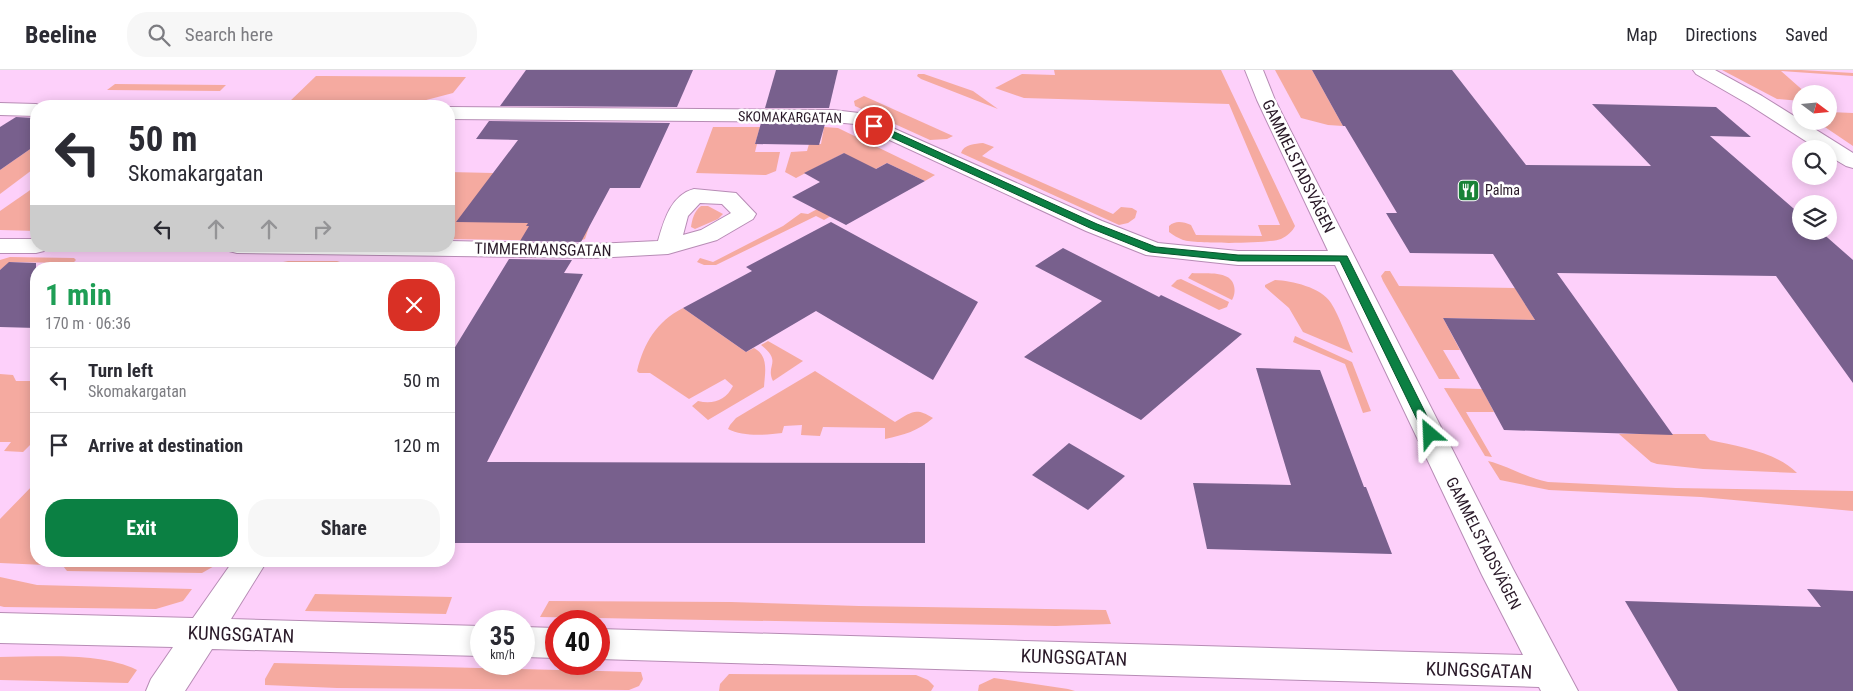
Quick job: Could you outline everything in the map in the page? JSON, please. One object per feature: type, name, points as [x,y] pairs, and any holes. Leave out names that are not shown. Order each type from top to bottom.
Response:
[{"type":"street","name":"GAMMELSTADSVÄGEN","points":[[1254,70],[1266,100],[1495,566],[1555,681]]},
{"type":"street","points":[[1702,70],[1755,100],[1853,162]]},
{"type":"street","points":[[0,109],[30,110]]},
{"type":"street","name":"SKOMAKARGATAN","points":[[455,113],[833,116],[859,119],[1094,226],[1154,250],[1238,258],[1344,258]]},
{"type":"street","points":[[0,246],[30,246]]},
{"type":"street","name":"TIMMERMANSGATAN","points":[[455,248],[595,252],[668,247]]},
{"type":"street","points":[[453,262],[462,248]]},
{"type":"street","points":[[164,691],[246,567]]},
{"type":"street","name":"KUNGSGATAN","points":[[0,628],[470,641]]},
{"type":"street","name":"KUNGSGATAN","points":[[610,644],[1555,681]]},
{"type":"shaded area","points":[[1054,70],[1221,70],[1295,226],[1294,228],[1281,239],[1262,242],[1202,242],[1183,240],[1172,234],[1169,232],[1169,226],[1177,222],[1191,225],[1196,235],[1262,236],[1258,225],[1280,225],[1229,104],[1024,98],[995,88],[1022,74],[1055,75]]},
{"type":"shaded area","points":[[1275,70],[1312,70],[1343,126],[1328,125],[1301,118]]},
{"type":"shaded area","points":[[1722,70],[1801,70],[1853,73],[1853,76],[1781,71],[1797,85],[1792,85],[1792,100],[1777,99]]},
{"type":"shaded area","points":[[918,74],[924,74],[973,91],[998,109],[921,79],[917,76]]},
{"type":"shaded area","points":[[316,76],[466,77],[453,93],[426,100],[291,100]]},
{"type":"shaded area","points":[[115,84],[226,85],[220,91],[107,90]]},
{"type":"shaded area","points":[[864,96],[953,136],[947,139],[930,140],[855,106],[854,101]]},
{"type":"shaded area","points":[[1838,112],[1853,113],[1853,146],[1829,130],[1838,130]]},
{"type":"shaded area","points":[[713,127],[760,127],[755,144],[757,144],[755,152],[780,152],[776,171],[766,175],[696,173]]},
{"type":"shaded area","points":[[824,127],[838,128],[935,175],[925,181],[887,163],[855,180],[844,153],[796,178],[785,172],[791,152],[807,151],[809,144],[821,144]]},
{"type":"shaded area","points":[[983,143],[994,147],[982,156],[1113,214],[1121,207],[1132,208],[1137,211],[1135,218],[1128,223],[1119,225],[961,153],[967,146]]},
{"type":"shaded area","points":[[30,149],[30,172],[0,194],[0,170]]},
{"type":"shaded area","points":[[455,172],[493,173],[589,227],[585,239],[579,241],[455,239]]},
{"type":"shaded area","points":[[30,190],[30,231],[0,230],[0,211]]},
{"type":"shaded area","points":[[860,199],[824,220],[816,216],[716,265],[704,265],[697,262],[700,258],[713,262],[783,226],[801,213],[808,214],[821,207]]},
{"type":"shaded area","points":[[701,206],[708,206],[723,214],[718,219],[695,229],[691,227],[692,221],[695,213]]},
{"type":"shaded area","points":[[10,257],[74,258],[76,260],[74,262],[10,262],[0,270],[0,260]]},
{"type":"shaded area","points":[[337,261],[340,262],[283,262]]},
{"type":"shaded area","points":[[1385,271],[1390,271],[1399,286],[1515,288],[1535,320],[1443,318],[1460,350],[1443,350],[1460,379],[1439,379],[1383,281],[1381,276]]},
{"type":"shaded area","points":[[1192,273],[1217,274],[1231,280],[1234,286],[1232,300],[1188,278]]},
{"type":"shaded area","points":[[1181,279],[1229,302],[1227,307],[1219,310],[1171,286]]},
{"type":"shaded area","points":[[1275,280],[1306,286],[1326,297],[1337,314],[1353,353],[1303,332],[1289,308],[1265,287],[1265,285]]},
{"type":"shaded area","points":[[683,308],[746,352],[754,348],[759,351],[764,360],[764,387],[708,420],[692,406],[698,401],[714,402],[727,395],[733,386],[725,379],[689,399],[650,373],[639,373],[637,371],[643,351],[652,334],[665,320]]},
{"type":"shaded area","points":[[1295,336],[1352,362],[1371,411],[1363,413],[1345,364],[1293,342]]},
{"type":"shaded area","points":[[768,341],[803,361],[773,381],[771,376],[771,356],[761,345]]},
{"type":"shaded area","points":[[815,371],[895,422],[914,412],[933,418],[911,432],[885,439],[885,428],[823,427],[820,436],[801,435],[802,425],[784,426],[782,433],[755,435],[734,432],[728,429],[736,418]]},
{"type":"shaded area","points":[[0,374],[13,375],[16,381],[30,381],[30,445],[23,452],[4,451],[11,442],[0,442]]},
{"type":"shaded area","points":[[1444,388],[1482,389],[1494,412],[1466,412],[1492,457],[1485,456]]},
{"type":"shaded area","points":[[1619,434],[1705,434],[1710,440],[1767,455],[1797,473],[1703,469],[1657,464],[1651,462]]},
{"type":"shaded area","points":[[1488,461],[1532,478],[1548,482],[1676,488],[1853,491],[1853,511],[1701,497],[1549,490],[1500,480]]},
{"type":"shaded area","points":[[30,488],[30,564],[0,563],[0,519]]},
{"type":"shaded area","points":[[64,567],[212,567],[202,573],[67,571]]},
{"type":"shaded area","points":[[0,577],[37,585],[192,589],[183,601],[156,609],[4,607],[0,606]]},
{"type":"shaded area","points":[[315,594],[452,597],[446,614],[305,611]]},
{"type":"shaded area","points":[[549,601],[731,602],[1106,610],[1111,624],[1056,626],[610,618],[610,610],[545,610],[545,617],[540,617]]},
{"type":"shaded area","points":[[52,656],[88,658],[106,660],[137,670],[128,683],[0,680],[0,657]]},
{"type":"shaded area","points":[[274,663],[470,668],[470,675],[535,675],[535,669],[545,670],[545,675],[610,675],[610,671],[641,672],[643,679],[639,686],[629,690],[337,688],[265,685],[265,679]]},
{"type":"shaded area","points":[[729,674],[916,675],[928,680],[934,686],[931,691],[719,691],[720,684]]},
{"type":"shaded area","points":[[994,678],[1075,691],[978,691],[979,685]]},
{"type":"building","points":[[526,70],[693,70],[677,107],[500,106]]},
{"type":"building","points":[[776,70],[838,70],[829,108],[765,108]]},
{"type":"building","points":[[1312,70],[1452,70],[1526,165],[1651,166],[1592,104],[1716,107],[1751,137],[1710,136],[1792,207],[1792,240],[1830,240],[1853,260],[1853,383],[1776,276],[1557,273],[1673,435],[1504,430],[1443,318],[1535,320],[1493,254],[1410,253],[1386,213],[1397,213],[1345,126],[1343,126]]},
{"type":"building","points":[[16,117],[30,118],[30,149],[0,170],[0,127]]},
{"type":"building","points":[[489,121],[670,123],[640,188],[610,188],[581,242],[520,241],[529,226],[526,226],[528,223],[456,222],[518,140],[476,139]]},
{"type":"building","points":[[761,123],[825,124],[819,145],[755,144]]},
{"type":"building","points":[[844,153],[876,169],[887,163],[925,181],[846,225],[792,197],[820,182],[804,173]]},
{"type":"building","points":[[831,222],[978,302],[933,380],[816,311],[746,352],[683,308],[752,271],[746,267]]},
{"type":"building","points":[[1063,248],[1159,297],[1161,295],[1242,334],[1141,420],[1024,357],[1102,301],[1035,266]]},
{"type":"building","points":[[509,259],[572,260],[564,273],[583,274],[487,462],[925,463],[925,543],[455,543],[455,347]]},
{"type":"building","points":[[9,262],[30,263],[30,328],[0,327],[0,270]]},
{"type":"building","points":[[1256,368],[1320,370],[1364,487],[1366,487],[1392,554],[1207,549],[1193,483],[1291,485]]},
{"type":"building","points":[[1069,443],[1125,476],[1088,510],[1032,475]]},
{"type":"building","points":[[1807,589],[1853,591],[1853,691],[1678,691],[1625,601],[1821,607]]},
{"type":"place","name":"Palma","points":[[1469,190]]},
{"type":"route","points":[[874,126],[1094,226],[1154,250],[1238,258],[1344,258],[1430,434]]}]
